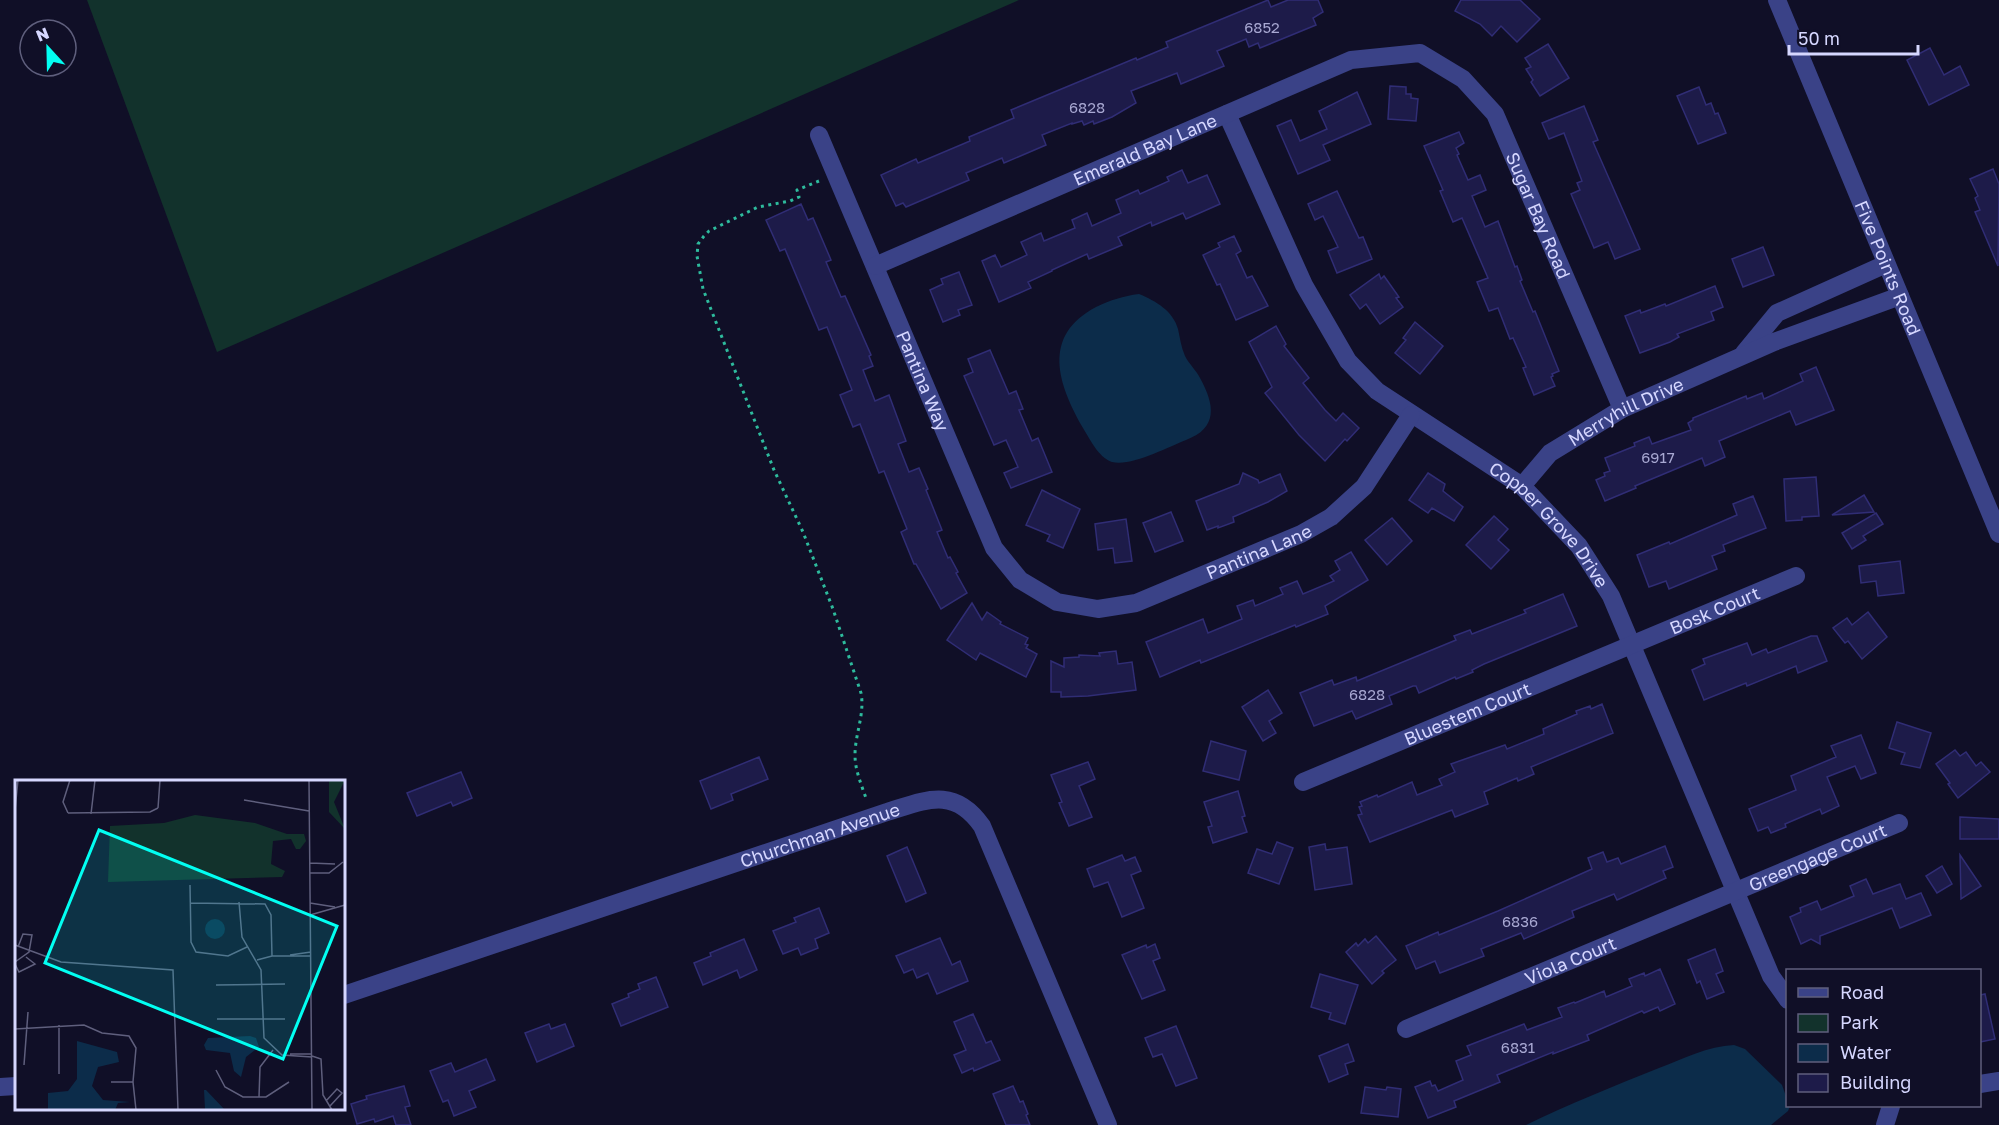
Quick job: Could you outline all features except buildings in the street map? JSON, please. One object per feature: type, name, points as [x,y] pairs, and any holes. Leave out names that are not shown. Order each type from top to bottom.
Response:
[{"type":"street","name":"Five Points Road","points":[[1777,0],[1999,534]]},
{"type":"street","name":"Emerald Bay Lane","points":[[875,266],[1351,60],[1420,53]]},
{"type":"street","name":"Sugar Bay Road","points":[[1420,53],[1463,79],[1495,114],[1622,409]]},
{"type":"street","name":"Copper Grove Drive","points":[[1227,114],[1304,285],[1348,361],[1377,391],[1522,486],[1579,546],[1611,596],[1771,976],[1786,997]]},
{"type":"street","name":"Pantina Way","points":[[819,135],[994,548],[1020,580],[1057,602]]},
{"type":"street","name":"Merryhill Drive","points":[[1743,355],[1778,313],[1886,264]]},
{"type":"street","name":"Merryhill Drive","points":[[1522,486],[1550,453],[1622,409],[1743,355],[1900,296]]},
{"type":"street","name":"Pantina Lane","points":[[1057,602],[1098,609],[1136,603],[1301,534],[1331,517],[1364,487],[1411,415]]},
{"type":"street","name":"Bosk Court","points":[[1632,645],[1796,576]]},
{"type":"street","name":"Bluestem Court","points":[[1303,782],[1632,645]]},
{"type":"street","name":"Churchman Avenue","points":[[345,995],[872,817],[933,798],[949,800],[978,819],[982,826],[1108,1125]]},
{"type":"street","name":"Greengage Court","points":[[1735,892],[1899,824]]},
{"type":"street","name":"Viola Court","points":[[1406,1029],[1735,892]]},
{"type":"street","points":[[1981,1084],[1999,1080]]},
{"type":"street","points":[[0,1087],[15,1086]]},
{"type":"street","points":[[1981,1095],[1999,1092]]},
{"type":"street","points":[[1885,1125],[1891,1107]]},
{"type":"path","points":[[836,175],[797,190],[800,197],[758,207],[710,231],[698,244],[697,256],[703,289],[774,470],[803,532],[839,626],[861,693],[864,705],[855,756],[857,772],[872,817]]},
{"type":"green space","points":[[87,0],[1019,0],[217,352]]},
{"type":"water","points":[[1139,294],[1163,307],[1176,323],[1185,356],[1209,397],[1211,415],[1204,429],[1186,440],[1129,462],[1112,462],[1107,460],[1095,447],[1074,411],[1062,378],[1061,346],[1067,332],[1079,319],[1096,307]]},
{"type":"water","points":[[1734,1045],[1745,1049],[1782,1085],[1786,1096],[1786,1107],[1790,1107],[1771,1125],[1526,1125],[1686,1057]]}]
